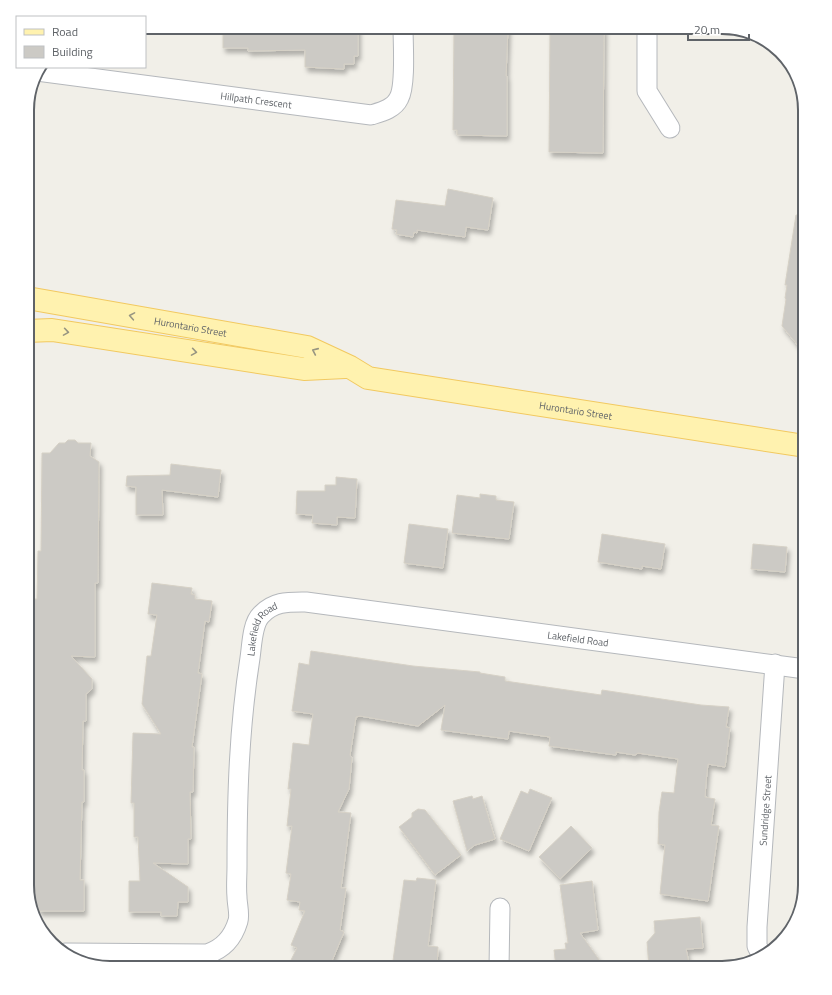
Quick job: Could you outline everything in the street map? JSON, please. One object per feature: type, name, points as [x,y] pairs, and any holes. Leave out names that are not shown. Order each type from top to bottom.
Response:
[{"type":"main road","name":"Hurontario Street","points":[[34,299],[306,347],[350,367],[368,378],[798,445]]},
{"type":"main road","points":[[34,331],[52,330],[304,369],[350,367]]},
{"type":"street","name":"Hillpath Crescent","points":[[45,72],[371,115],[388,109],[399,99],[402,86],[403,34]]},
{"type":"street","points":[[648,34],[647,91],[670,128]]},
{"type":"street","name":"Lakefield Road","points":[[77,953],[207,954],[218,950],[234,932],[239,919],[237,895],[238,750],[254,634],[260,616],[272,606],[286,602],[306,602],[624,646],[798,668]]},
{"type":"street","name":"Sundridge Street","points":[[760,951],[757,946],[757,927],[775,664]]},
{"type":"street","points":[[499,961],[500,908]]},
{"type":"building","points":[[223,34],[358,34],[358,56],[354,56],[354,64],[344,64],[344,69],[305,67],[305,50],[248,51],[248,48],[223,48]]},
{"type":"building","points":[[454,34],[508,34],[506,76],[507,136],[457,135],[457,130],[453,130]]},
{"type":"building","points":[[550,34],[604,34],[603,153],[549,152]]},
{"type":"building","points":[[448,189],[493,198],[488,230],[466,227],[465,237],[417,230],[417,233],[414,232],[413,237],[396,234],[397,230],[392,229],[396,200],[445,206]]},
{"type":"building","points":[[796,215],[798,215],[798,345],[782,326],[786,299],[787,285],[785,285]]},
{"type":"building","points":[[68,440],[75,440],[78,443],[91,443],[90,456],[99,462],[98,583],[95,583],[95,657],[71,656],[92,679],[92,689],[86,694],[86,721],[83,721],[82,770],[84,770],[84,802],[82,802],[80,880],[84,880],[84,911],[40,911],[38,908],[34,885],[34,599],[37,599],[38,551],[41,551],[42,453],[50,453],[59,443],[65,443]]},
{"type":"building","points":[[171,464],[221,470],[218,497],[162,490],[163,515],[136,515],[136,487],[126,486],[127,476],[170,475]]},
{"type":"building","points":[[336,477],[357,479],[355,518],[337,517],[337,525],[312,523],[313,515],[296,514],[297,491],[325,491],[325,485],[336,485]]},
{"type":"building","points":[[480,494],[496,496],[496,500],[514,502],[509,539],[452,533],[457,495],[480,498]]},
{"type":"building","points":[[409,524],[448,529],[443,568],[404,563]]},
{"type":"building","points":[[602,534],[665,544],[661,569],[642,566],[642,569],[598,562]]},
{"type":"building","points":[[753,544],[787,547],[785,572],[751,569]]},
{"type":"building","points":[[152,583],[192,588],[191,594],[195,595],[195,599],[212,601],[209,622],[205,621],[198,673],[202,674],[192,747],[194,747],[193,792],[190,792],[191,839],[188,839],[188,864],[153,863],[188,887],[188,902],[178,902],[177,916],[161,916],[161,912],[129,912],[129,881],[140,881],[138,837],[134,837],[134,803],[131,803],[133,733],[161,734],[142,704],[147,656],[151,656],[157,615],[148,614]]},
{"type":"building","points":[[311,651],[413,666],[480,672],[505,677],[505,681],[601,695],[602,690],[701,705],[729,707],[726,727],[730,728],[725,767],[708,764],[706,782],[705,797],[715,799],[711,825],[719,826],[708,901],[660,894],[665,845],[658,844],[659,812],[662,792],[674,793],[678,759],[638,753],[635,755],[616,752],[616,755],[549,746],[550,737],[509,731],[508,739],[441,730],[445,705],[418,726],[360,716],[356,717],[350,755],[352,758],[349,789],[338,812],[351,813],[341,888],[346,888],[340,930],[344,932],[332,961],[290,961],[297,948],[291,945],[305,911],[299,910],[300,902],[287,900],[291,874],[286,873],[292,826],[287,826],[291,789],[288,789],[293,743],[309,745],[313,714],[292,711],[299,663],[309,665]]},
{"type":"building","points":[[530,789],[552,798],[529,851],[500,839],[521,791],[528,794]]},
{"type":"building","points":[[472,796],[473,799],[482,796],[495,839],[475,845],[467,851],[453,801]]},
{"type":"building","points":[[418,809],[425,810],[461,855],[435,875],[399,827],[412,817],[412,813]]},
{"type":"building","points":[[571,826],[592,848],[560,879],[539,857]]},
{"type":"building","points":[[417,878],[436,880],[428,946],[438,947],[437,961],[393,961],[404,880],[416,881]]},
{"type":"building","points":[[592,881],[598,930],[580,933],[600,961],[555,961],[554,950],[566,949],[565,943],[568,943],[560,885]]},
{"type":"building","points":[[700,917],[703,948],[686,949],[689,961],[648,961],[647,942],[655,933],[654,921]]}]
